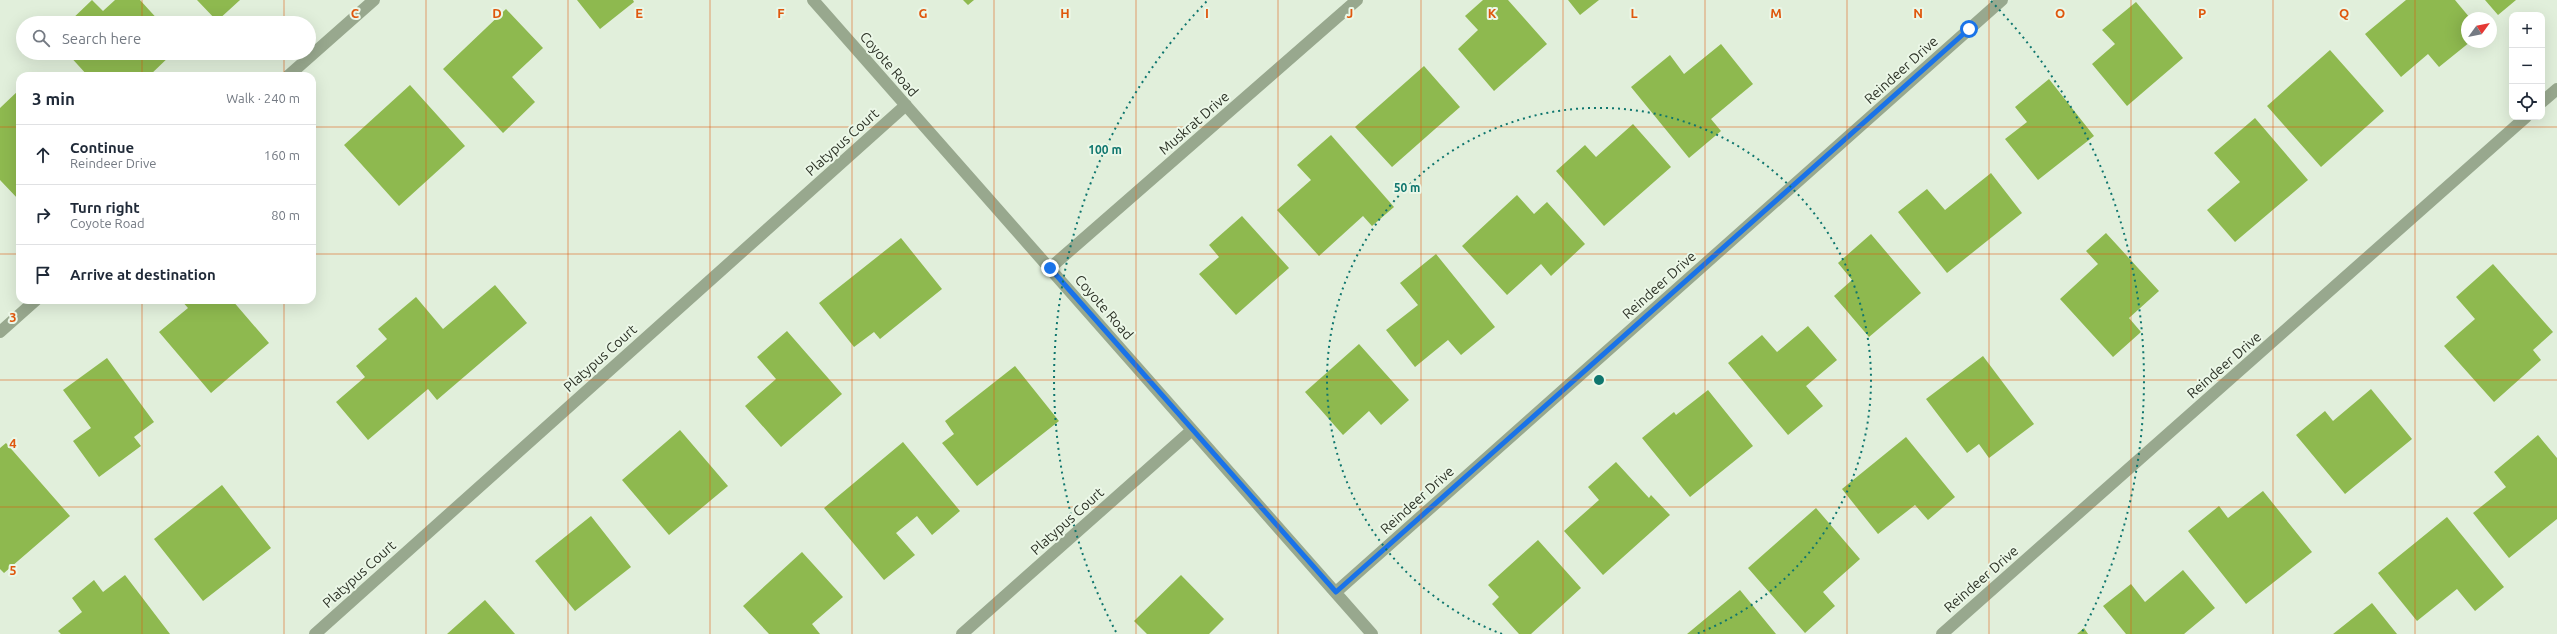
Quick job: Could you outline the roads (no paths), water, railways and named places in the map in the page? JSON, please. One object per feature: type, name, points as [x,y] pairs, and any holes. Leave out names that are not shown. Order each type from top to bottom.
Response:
[{"type":"street","points":[[316,51],[374,0]]},
{"type":"street","name":"Coyote Road","points":[[813,0],[1372,634]]},
{"type":"street","name":"Muskrat Drive","points":[[1050,268],[1357,0]]},
{"type":"street","name":"Reindeer Drive","points":[[1336,592],[2002,0]]},
{"type":"street","points":[[293,72],[306,60]]},
{"type":"street","points":[[2545,99],[2557,89]]},
{"type":"street","name":"Platypus Court","points":[[315,634],[906,105]]},
{"type":"street","name":"Reindeer Drive","points":[[1942,634],[2523,120]]},
{"type":"street","points":[[0,332],[32,304]]},
{"type":"street","name":"Platypus Court","points":[[962,634],[1192,430]]}]
